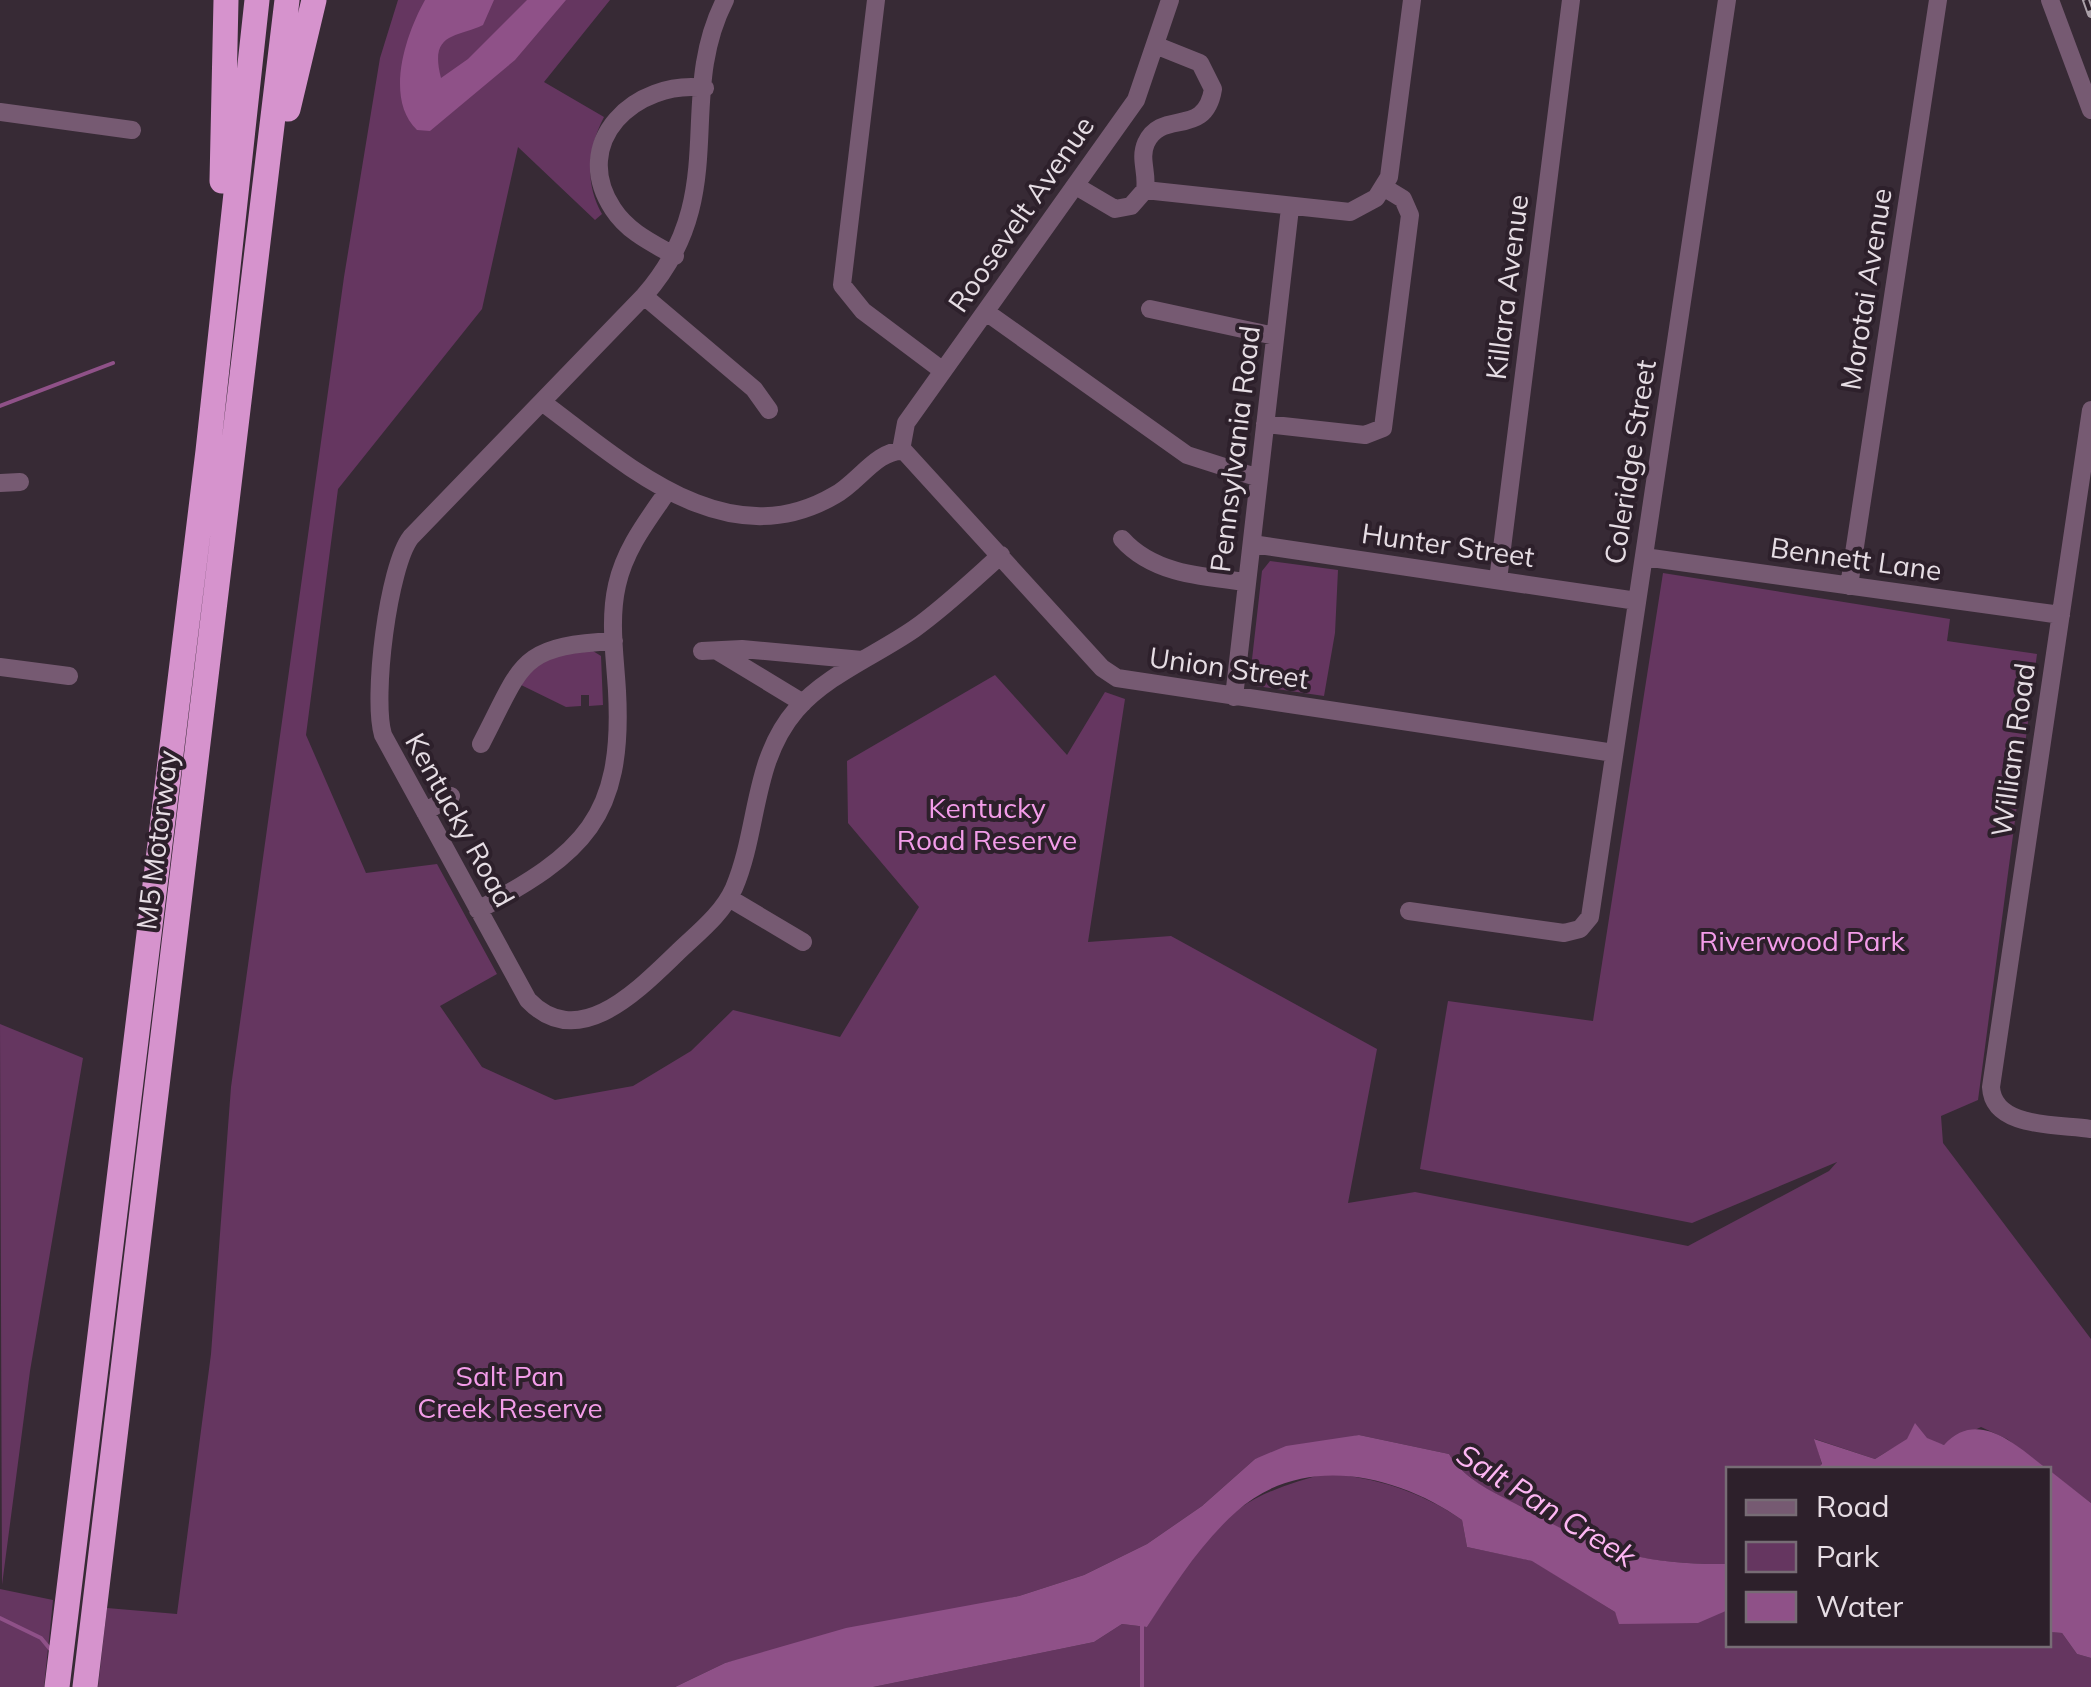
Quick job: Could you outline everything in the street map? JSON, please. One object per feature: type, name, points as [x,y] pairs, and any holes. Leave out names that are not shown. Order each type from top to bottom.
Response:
[{"type":"highway","points":[[215,381],[226,0]]},
{"type":"highway","name":"M5 Motorway","points":[[57,1687],[215,381],[257,0]]},
{"type":"highway","name":"M5 Motorway","points":[[85,1687],[287,0]]},
{"type":"highway","points":[[250,315],[284,128],[314,0]]},
{"type":"street","name":"Kentucky Road","points":[[725,0],[710,32],[692,216],[675,256],[644,296],[411,537],[397,562],[379,715],[383,735],[528,1000],[547,1016],[571,1021],[594,1017],[634,993],[729,898],[768,758],[803,703],[862,660],[916,628],[1001,555]]},
{"type":"street","points":[[876,0],[841,276],[854,303],[944,371]]},
{"type":"street","name":"Roosevelt Avenue","points":[[901,450],[906,423],[1136,100],[1170,0]]},
{"type":"street","points":[[1145,190],[1350,212],[1385,188],[1392,166],[1412,0]]},
{"type":"street","name":"Killara Avenue","points":[[1498,580],[1572,0]]},
{"type":"street","name":"Coleridge Street","points":[[1409,911],[1552,932],[1580,929],[1592,908],[1727,0]]},
{"type":"street","name":"Morotai Avenue","points":[[1849,586],[1938,0]]},
{"type":"street","points":[[2050,0],[2091,110]]},
{"type":"street","points":[[1076,186],[1115,209],[1131,206],[1145,190],[1142,157],[1147,141],[1161,127],[1197,118],[1208,106],[1213,88],[1200,63],[1156,45]]},
{"type":"street","points":[[675,256],[642,237],[616,213],[604,189],[603,152],[613,126],[637,100],[669,86],[705,88]]},
{"type":"street","points":[[0,112],[132,130]]},
{"type":"street","points":[[1265,424],[1366,436],[1383,428],[1410,215],[1403,199],[1385,188]]},
{"type":"street","name":"Pennsylvania Road","points":[[1234,697],[1290,208]]},
{"type":"street","points":[[644,296],[754,389],[769,410]]},
{"type":"street","points":[[1150,310],[1275,336]]},
{"type":"street","points":[[986,312],[1187,455],[1259,478]]},
{"type":"street","points":[[919,353],[942,353],[966,338]]},
{"type":"street","points":[[542,402],[667,492],[722,513],[777,515],[830,498],[876,462],[901,450]]},
{"type":"street","name":"William Road","points":[[2091,410],[2081,541],[2061,615],[1992,1099],[2007,1116],[2091,1128]]},
{"type":"street","name":"Union Street","points":[[901,450],[917,461],[1110,674],[1125,681],[1614,753]]},
{"type":"street","points":[[0,483],[20,482]]},
{"type":"street","points":[[478,910],[546,872],[576,847],[598,818],[618,745],[614,599],[634,541],[667,492]]},
{"type":"street","points":[[1122,539],[1140,555],[1170,569],[1247,582]]},
{"type":"street","name":"Hunter Street","points":[[1252,544],[1637,601]]},
{"type":"street","name":"Bennett Lane","points":[[1644,557],[2061,615]]},
{"type":"street","points":[[481,744],[515,678],[540,652],[562,644],[614,641]]},
{"type":"street","points":[[803,703],[711,651],[742,649],[862,660]]},
{"type":"street","points":[[0,667],[69,676]]},
{"type":"street","points":[[425,812],[452,796]]},
{"type":"street","points":[[729,898],[803,942]]},
{"type":"green space","points":[[398,0],[610,0],[544,82],[604,117],[590,165],[592,190],[602,214],[595,220],[518,147],[482,309],[338,489],[306,735],[366,873],[437,864],[497,974],[440,1006],[482,1067],[555,1100],[633,1086],[691,1051],[733,1010],[840,1037],[919,907],[848,823],[847,761],[995,675],[1067,755],[1105,692],[1125,699],[1088,942],[1171,936],[1377,1049],[1348,1203],[1415,1192],[1688,1246],[1829,1171],[1837,1162],[1692,1223],[1420,1169],[1448,1001],[1593,1021],[1663,573],[1950,619],[1947,641],[2037,654],[1978,1100],[1941,1116],[1943,1143],[2091,1339],[2091,1503],[2051,1473],[2051,1467],[2044,1467],[2007,1439],[1981,1427],[1944,1445],[1924,1440],[1908,1442],[1875,1459],[1815,1439],[1820,1467],[1726,1467],[1726,1564],[1696,1564],[1641,1557],[1593,1543],[1479,1484],[1449,1454],[1359,1435],[1255,1459],[1202,1506],[1147,1544],[1084,1575],[1019,1596],[725,1663],[675,1687],[98,1687],[107,1608],[177,1614],[211,1354],[231,1087],[344,277],[380,58]]},
{"type":"green space","points":[[1270,561],[1338,570],[1335,633],[1324,696],[1256,686],[1250,677],[1262,571]]},
{"type":"green space","points":[[593,651],[601,656],[603,705],[589,706],[589,695],[581,695],[581,706],[566,707],[517,683],[541,662]]},
{"type":"green space","points":[[0,1024],[83,1058],[30,1371],[2,1585]]},
{"type":"green space","points":[[1326,1473],[1380,1482],[1414,1494],[1462,1520],[1467,1547],[1533,1561],[1615,1612],[1620,1624],[1726,1610],[1726,1647],[2051,1647],[2051,1632],[2062,1633],[2077,1654],[2091,1658],[2091,1687],[873,1687],[1094,1642],[1122,1624],[1147,1627],[1213,1533],[1239,1509],[1281,1487]]},
{"type":"green space","points":[[0,1589],[53,1600],[44,1687],[0,1687]]},
{"type":"water","points":[[425,0],[494,0],[483,25],[442,44],[438,63],[441,78],[468,59],[527,0],[566,0],[515,60],[430,131],[417,130],[407,117],[400,84],[405,48]]},
{"type":"water","points":[[1915,1423],[1927,1438],[1944,1445],[1957,1434],[1983,1430],[2010,1441],[2044,1467],[1819,1467],[1822,1464],[1814,1439],[1875,1459],[1907,1439]]},
{"type":"water","points":[[1359,1435],[1449,1454],[1479,1484],[1594,1543],[1642,1557],[1726,1564],[1726,1611],[1698,1623],[1619,1624],[1615,1612],[1532,1561],[1467,1547],[1462,1520],[1436,1504],[1379,1481],[1319,1476],[1290,1481],[1262,1493],[1236,1512],[1199,1552],[1147,1627],[1122,1624],[1094,1642],[873,1687],[675,1687],[725,1663],[846,1628],[1019,1596],[1084,1575],[1147,1544],[1202,1506],[1255,1459],[1286,1446]]},
{"type":"water","points":[[2051,1472],[2091,1503],[2091,1658],[2077,1654],[2062,1633],[2051,1632]]},
{"type":"waterway","points":[[0,406],[113,363]]},
{"type":"waterway","points":[[0,1618],[41,1638],[50,1649]]},
{"type":"waterway","points":[[1142,1622],[1142,1687]]},
{"type":"railway","points":[[2086,0],[2091,14]]},
{"type":"park label","name":"Kentucky Road Reserve","points":[[987,824]]},
{"type":"park label","name":"Riverwood Park","points":[[1802,941]]},
{"type":"park label","name":"Salt Pan Creek Reserve","points":[[510,1392]]},
{"type":"water label","name":"Salt Pan Creek","points":[[1546,1506]]}]
